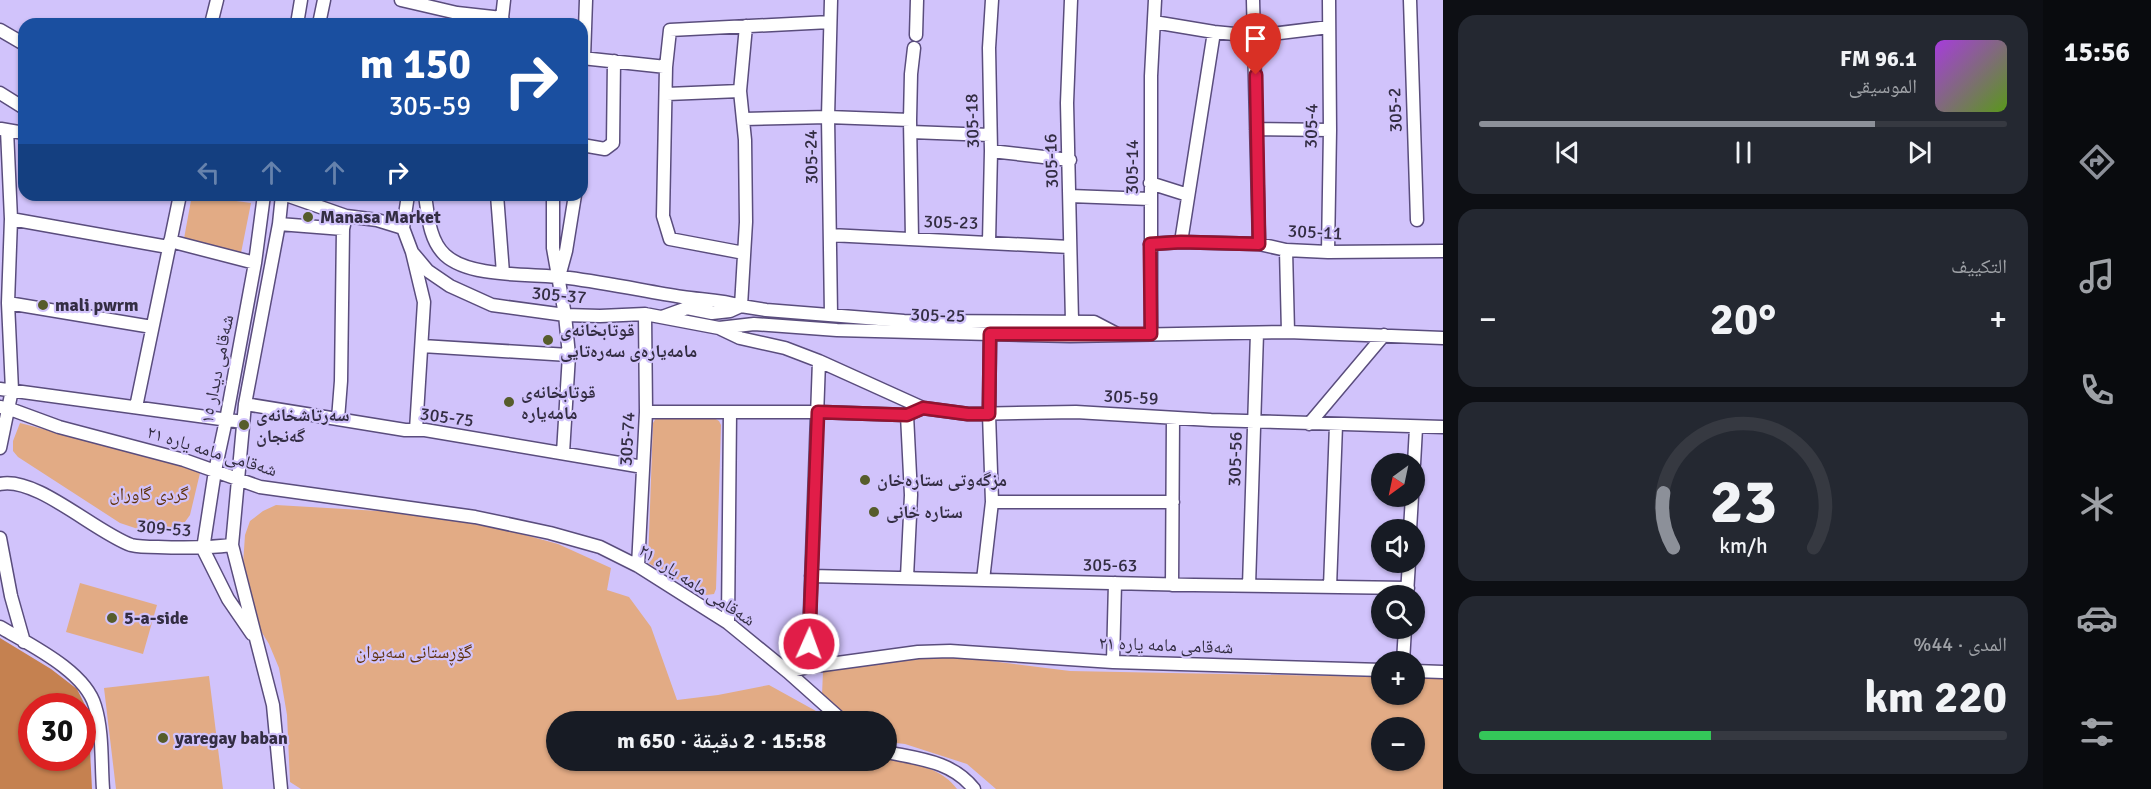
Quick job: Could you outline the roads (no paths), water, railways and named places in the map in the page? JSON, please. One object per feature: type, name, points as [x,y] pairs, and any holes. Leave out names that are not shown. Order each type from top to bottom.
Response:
[{"type":"street","points":[[213,18],[217,0]]},
{"type":"street","points":[[298,18],[301,0]]},
{"type":"street","points":[[320,18],[324,0]]},
{"type":"street","points":[[401,0],[455,18]]},
{"type":"street","points":[[503,18],[504,0]]},
{"type":"street","points":[[585,18],[586,0]]},
{"type":"street","name":"305-24","points":[[831,0],[828,117],[831,314]]},
{"type":"street","points":[[916,35],[917,0]]},
{"type":"street","name":"305-18","points":[[989,242],[991,151],[989,48],[992,0]]},
{"type":"street","name":"305-16","points":[[1071,0],[1067,92],[1072,321]]},
{"type":"street","name":"305-14","points":[[1151,334],[1151,76],[1155,0]]},
{"type":"street","points":[[1253,0],[1259,244]]},
{"type":"street","name":"305-4","points":[[1328,252],[1329,0]]},
{"type":"street","name":"305-2","points":[[1410,0],[1417,220]]},
{"type":"street","points":[[744,253],[670,239],[663,216],[666,67],[670,30],[830,22]]},
{"type":"street","points":[[1154,22],[1254,36],[1329,27]]},
{"type":"street","points":[[741,306],[746,222],[744,118],[740,91],[746,26]]},
{"type":"street","points":[[0,30],[18,40]]},
{"type":"street","points":[[1181,242],[1214,32]]},
{"type":"street","points":[[912,239],[911,74],[914,48]]},
{"type":"street","points":[[588,58],[666,67]]},
{"type":"street","points":[[588,147],[605,148],[614,143],[614,61]]},
{"type":"street","points":[[667,94],[740,91]]},
{"type":"street","points":[[0,93],[18,104]]},
{"type":"street","points":[[744,118],[828,117],[990,135]]},
{"type":"street","points":[[0,448],[6,390],[11,219],[4,129]]},
{"type":"street","points":[[1256,129],[1330,130]]},
{"type":"street","points":[[991,151],[1070,160]]},
{"type":"street","points":[[1150,183],[1188,195]]},
{"type":"street","points":[[1070,196],[1150,199]]},
{"type":"street","points":[[136,407],[179,201]]},
{"type":"street","name":"شەقامی دیدار ١٥","points":[[258,641],[228,599],[203,549],[215,471],[255,263],[263,201]]},
{"type":"street","name":"شەقامی دیدار ١٥","points":[[281,789],[273,705],[232,545],[245,404],[283,201]]},
{"type":"street","points":[[302,201],[346,216],[377,220],[403,228]]},
{"type":"street","points":[[407,201],[403,228],[412,252],[424,302],[416,430]]},
{"type":"street","points":[[426,201],[429,226],[438,247],[460,266],[503,273],[559,277],[689,298],[725,301],[766,310],[894,320],[1094,322],[1118,335]]},
{"type":"street","points":[[497,201],[503,273]]},
{"type":"street","points":[[554,201],[553,248],[565,315],[569,355],[563,453]]},
{"type":"street","points":[[559,277],[566,251],[574,201]]},
{"type":"street","points":[[338,419],[342,381],[346,216]]},
{"type":"street","points":[[11,219],[169,244],[255,263]]},
{"type":"street","points":[[279,224],[344,229]]},
{"type":"street","name":"305-23","points":[[830,236],[1070,247]]},
{"type":"street","name":"305-11","points":[[1150,244],[1181,242],[1259,244],[1286,250],[1328,252],[1443,250]]},
{"type":"street","points":[[1286,250],[1288,332]]},
{"type":"street","name":"305-37","points":[[412,252],[428,271],[450,286],[492,305],[565,315],[645,314],[719,328]]},
{"type":"street","points":[[8,303],[152,327]]},
{"type":"street","points":[[662,317],[676,310],[687,308],[712,313],[730,311],[741,306]]},
{"type":"street","name":"305-74","points":[[638,567],[646,412],[645,314]]},
{"type":"street","name":"305-25","points":[[719,328],[754,324],[797,328],[990,334],[1118,335],[1288,332],[1443,338]]},
{"type":"street","points":[[719,328],[740,338],[785,348],[819,361],[923,408]]},
{"type":"street","name":"305-56","points":[[1249,586],[1257,333]]},
{"type":"street","points":[[983,580],[992,502],[989,414],[990,334]]},
{"type":"street","points":[[1309,424],[1384,335]]},
{"type":"street","points":[[422,346],[569,355]]},
{"type":"street","points":[[808,667],[819,361]]},
{"type":"street","name":"شەقامی مامە یارە ٢١","points":[[6,390],[243,422]]},
{"type":"street","name":"305-75","points":[[245,404],[643,467]]},
{"type":"street","name":"شەقامی مامە یارە ٢١","points":[[5,408],[59,427],[184,460],[260,487],[476,516],[600,547],[638,567],[728,623],[788,672],[808,667],[918,652],[950,651],[1113,662],[1371,670]]},
{"type":"street","points":[[646,412],[818,412],[907,415],[923,408]]},
{"type":"street","name":"305-59","points":[[923,408],[968,414],[1076,412],[1254,422],[1443,427]]},
{"type":"street","points":[[728,623],[729,412]]},
{"type":"street","points":[[907,415],[911,495],[907,578]]},
{"type":"street","points":[[1172,585],[1173,418]]},
{"type":"street","points":[[1330,587],[1336,425]]},
{"type":"street","points":[[1415,453],[1416,428]]},
{"type":"street","name":"309-53","points":[[0,484],[34,489],[112,537],[134,546],[203,549],[232,545]]},
{"type":"street","points":[[992,502],[1173,502]]},
{"type":"street","points":[[1,544],[5,597],[24,642]]},
{"type":"street","name":"305-63","points":[[811,576],[1371,590]]},
{"type":"street","points":[[1113,662],[1115,583]]},
{"type":"street","points":[[0,627],[71,673],[84,684],[98,716],[103,789]]},
{"type":"street","points":[[1425,671],[1443,672]]},
{"type":"street","points":[[788,672],[832,711]]},
{"type":"street","points":[[897,754],[935,762],[953,770],[974,789]]},
{"type":"place","name":"Manasa Market","points":[[308,217]]},
{"type":"place","name":"mali pwrm","points":[[43,305]]},
{"type":"place","name":"قوتابخانەی مامەیارەی سەرەتایی","points":[[548,340]]},
{"type":"place","name":"قوتابخانەی مامەیارە","points":[[509,402]]},
{"type":"place","name":"سەرتاشخانەی گەنجان","points":[[244,425]]},
{"type":"place","name":"مزگەوتی ستارەخان","points":[[865,480]]},
{"type":"place","name":"ستاره خانی","points":[[874,512]]},
{"type":"place","name":"5-a-side","points":[[112,618]]},
{"type":"place","name":"yaregay baban","points":[[163,738]]},
{"type":"park label","name":"گردی گاوران","points":[[149,494]]},
{"type":"park label","name":"گۆڕستانی سەیوان","points":[[414,652]]}]
